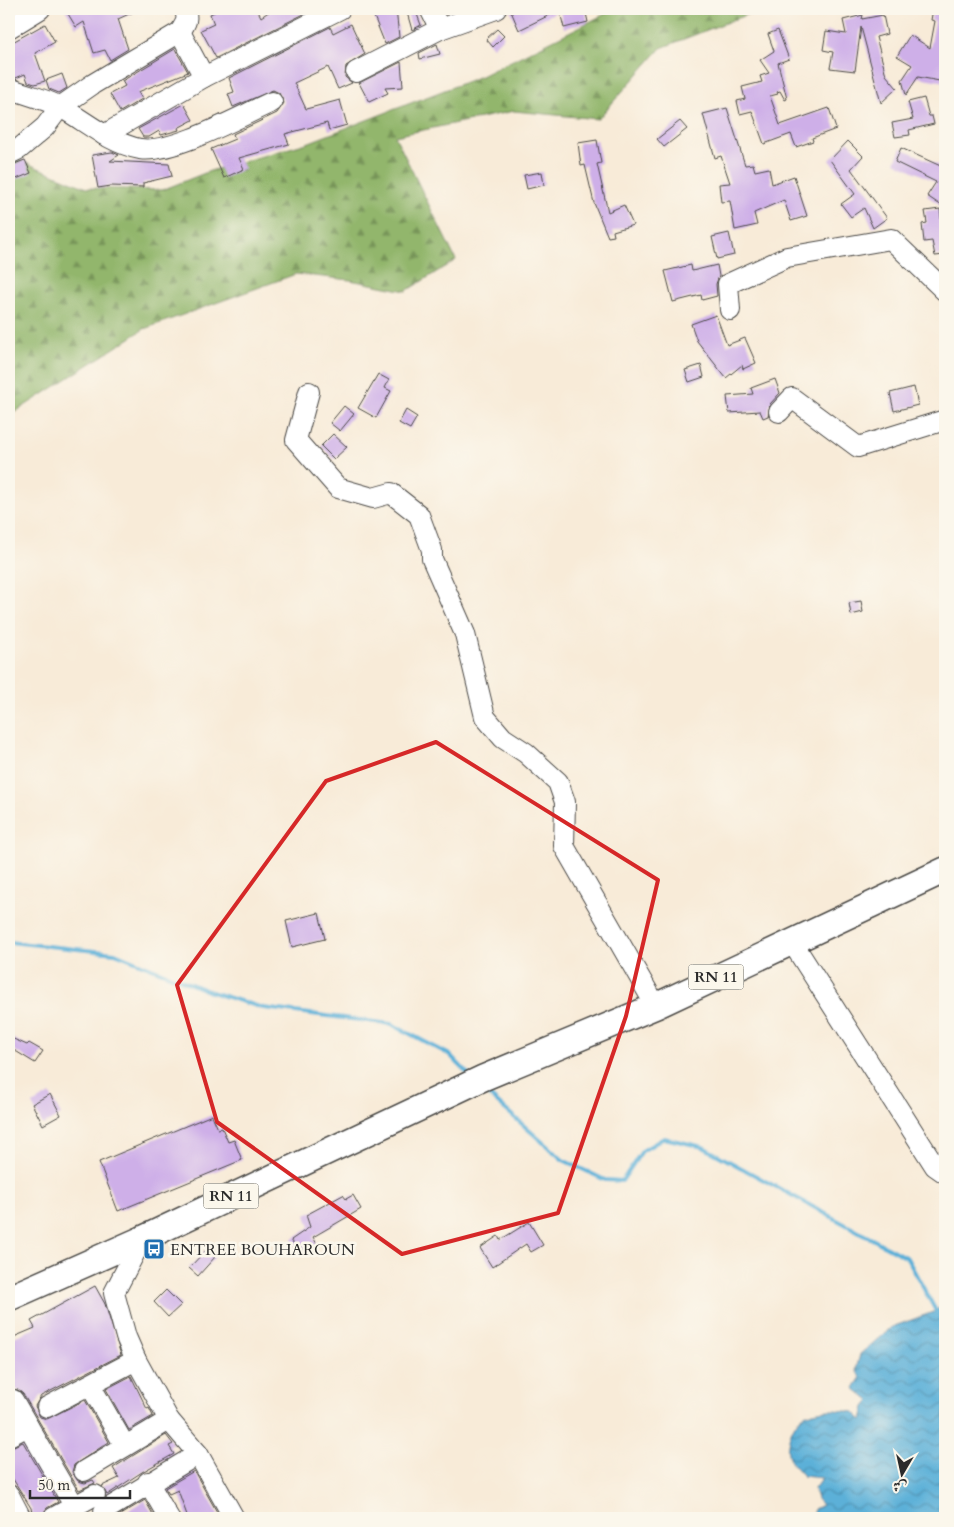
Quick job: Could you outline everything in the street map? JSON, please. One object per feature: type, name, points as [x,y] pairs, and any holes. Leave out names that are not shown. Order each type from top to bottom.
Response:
[{"type":"main road","name":"RN 11","points":[[9,1298],[142,1239],[483,1078],[656,1006],[945,870]]},
{"type":"street","points":[[9,28],[40,9]]},
{"type":"street","points":[[104,135],[204,77],[340,9]]},
{"type":"street","points":[[430,9],[440,29]]},
{"type":"street","points":[[356,72],[440,29],[496,9]]},
{"type":"street","points":[[9,154],[19,149],[45,127],[60,107],[187,16],[204,77]]},
{"type":"street","points":[[9,88],[60,107],[104,135],[141,149],[155,149],[184,142],[272,102]]},
{"type":"street","points":[[730,310],[728,284],[787,257],[891,239],[945,291]]},
{"type":"street","points":[[309,392],[296,440],[338,488],[373,498],[391,493],[419,515],[432,550],[432,559],[465,634],[485,717],[503,738],[526,753],[558,782],[566,802],[564,846],[656,1006]]},
{"type":"street","points":[[779,412],[792,398],[858,447],[945,420]]},
{"type":"street","points":[[792,942],[935,1166],[945,1173]]},
{"type":"street","points":[[142,1239],[114,1293],[126,1337],[136,1360],[169,1420],[198,1454],[234,1518]]},
{"type":"street","points":[[47,1407],[136,1360]]},
{"type":"street","points":[[90,1385],[125,1446]]},
{"type":"street","points":[[13,1400],[75,1507]]},
{"type":"street","points":[[84,1471],[169,1420]]},
{"type":"street","points":[[9,1436],[28,1426]]},
{"type":"street","points":[[52,1518],[75,1507],[99,1503],[148,1482],[198,1454]]},
{"type":"street","points":[[148,1482],[169,1518]]},
{"type":"street","points":[[9,1495],[21,1518]]},
{"type":"highlighted area","points":[[436,742],[658,880],[626,1016],[558,1213],[402,1254],[217,1122],[177,985],[326,781]]},
{"type":"green space","points":[[615,9],[761,9],[661,48],[598,119],[514,111],[395,136],[456,260],[406,291],[350,280],[296,274],[144,329],[9,416],[9,165],[19,160],[87,188],[162,190],[210,171],[307,143],[481,76]]},
{"type":"water","points":[[945,1303],[945,1518],[813,1518],[814,1509],[822,1505],[817,1499],[814,1489],[822,1478],[803,1476],[790,1460],[788,1445],[794,1426],[802,1416],[825,1410],[854,1412],[862,1420],[865,1407],[870,1401],[854,1388],[861,1377],[856,1371],[860,1354],[892,1327],[936,1311]]},
{"type":"building","points":[[65,9],[140,9],[118,19],[128,49],[110,60],[105,50],[94,53],[84,22],[76,27]]},
{"type":"building","points":[[221,9],[257,9],[261,17],[273,9],[314,9],[216,58],[201,30],[214,24],[210,14]]},
{"type":"building","points":[[371,9],[396,9],[399,37],[385,44]]},
{"type":"building","points":[[406,9],[415,9],[421,25],[412,30]]},
{"type":"building","points":[[510,9],[562,9],[519,30]]},
{"type":"building","points":[[572,9],[585,9],[588,22],[564,28],[560,12]]},
{"type":"building","points":[[933,9],[945,9],[945,82],[918,77],[906,95],[902,80],[912,65],[897,56],[910,35],[930,48],[935,21],[931,20]]},
{"type":"building","points":[[863,15],[862,19],[883,15],[887,34],[876,37],[886,75],[897,88],[881,103],[861,27],[855,71],[830,68],[833,52],[823,50],[826,31],[846,34],[843,20]]},
{"type":"building","points":[[45,24],[55,42],[35,53],[45,81],[35,84],[28,82],[25,74],[16,78],[9,76],[9,44]]},
{"type":"building","points":[[351,24],[365,54],[346,66],[345,77],[352,83],[338,89],[328,67],[294,83],[306,109],[340,100],[347,125],[329,130],[327,123],[285,134],[289,144],[239,158],[244,169],[224,178],[211,149],[235,139],[233,134],[277,113],[284,103],[279,93],[273,90],[233,107],[228,94],[234,92],[229,78],[330,27],[333,33]]},
{"type":"building","points":[[497,29],[504,36],[493,47],[486,39]]},
{"type":"building","points":[[778,30],[789,59],[778,63],[787,99],[785,100],[780,91],[777,92],[778,94],[770,96],[780,125],[829,108],[836,129],[812,138],[813,141],[796,147],[791,134],[764,144],[752,111],[740,114],[737,101],[745,99],[742,87],[762,82],[760,76],[769,73],[760,60],[774,51],[768,34]]},
{"type":"building","points":[[437,44],[440,54],[420,59],[419,53]]},
{"type":"building","points":[[175,49],[188,72],[138,92],[142,99],[120,112],[110,94],[125,86],[122,81]]},
{"type":"building","points":[[401,62],[403,87],[385,88],[388,93],[369,102],[359,83]]},
{"type":"building","points":[[62,74],[67,88],[59,93],[49,89],[46,80]]},
{"type":"building","points":[[924,98],[929,116],[932,116],[934,124],[909,130],[910,135],[895,137],[892,123],[913,119],[908,102]]},
{"type":"building","points":[[184,104],[193,120],[178,128],[179,130],[161,135],[159,131],[149,137],[143,137],[138,129]]},
{"type":"building","points":[[727,108],[745,165],[753,164],[755,171],[769,168],[772,184],[794,176],[807,216],[791,221],[784,200],[754,213],[757,225],[735,230],[730,201],[721,202],[719,184],[730,183],[721,156],[715,158],[703,114]]},
{"type":"building","points":[[680,121],[687,129],[664,147],[657,139]]},
{"type":"building","points":[[597,140],[601,163],[597,164],[608,212],[624,205],[633,225],[613,231],[614,236],[608,237],[594,203],[585,165],[581,166],[578,143]]},
{"type":"building","points":[[848,141],[863,156],[851,169],[887,218],[873,228],[864,208],[851,217],[841,204],[855,194],[830,160]]},
{"type":"building","points":[[901,148],[945,168],[945,200],[942,206],[927,196],[936,182],[895,162]]},
{"type":"building","points":[[112,152],[119,155],[110,161],[169,164],[172,176],[143,183],[143,187],[111,186],[98,188],[92,155]]},
{"type":"building","points":[[25,160],[31,173],[9,182],[9,166]]},
{"type":"building","points":[[542,172],[544,185],[527,189],[524,175]]},
{"type":"building","points":[[940,209],[945,255],[935,256],[932,241],[924,242],[922,224],[927,223],[925,211]]},
{"type":"building","points":[[729,233],[734,255],[717,259],[712,237]]},
{"type":"building","points":[[691,265],[692,271],[717,265],[719,276],[716,284],[717,296],[702,300],[701,295],[673,302],[665,271]]},
{"type":"building","points":[[716,315],[727,345],[745,338],[756,363],[743,369],[742,365],[726,378],[697,341],[691,324]]},
{"type":"building","points":[[701,365],[704,377],[689,382],[685,370]]},
{"type":"building","points":[[378,374],[389,380],[385,388],[391,391],[376,418],[358,408]]},
{"type":"building","points":[[775,379],[780,393],[770,404],[768,416],[763,418],[760,411],[729,413],[727,396],[753,394],[751,388]]},
{"type":"building","points":[[914,387],[918,405],[894,411],[890,393]]},
{"type":"building","points":[[344,406],[354,414],[340,431],[330,423]]},
{"type":"building","points":[[406,410],[417,417],[410,429],[399,423]]},
{"type":"building","points":[[333,434],[347,447],[334,459],[321,446]]},
{"type":"building","points":[[861,601],[863,612],[851,615],[849,603]]},
{"type":"building","points":[[319,913],[325,939],[292,947],[286,921]]},
{"type":"building","points":[[9,1037],[27,1045],[29,1043],[43,1051],[35,1063],[9,1047]]},
{"type":"building","points":[[50,1094],[61,1115],[43,1125],[32,1104]]},
{"type":"building","points":[[212,1115],[218,1129],[222,1128],[228,1142],[234,1140],[242,1160],[118,1211],[99,1162]]},
{"type":"building","points":[[343,1195],[346,1199],[353,1195],[361,1209],[313,1237],[318,1246],[305,1254],[299,1245],[296,1247],[291,1240],[310,1227],[306,1215]]},
{"type":"building","points":[[529,1222],[543,1245],[531,1252],[526,1244],[492,1267],[480,1248],[498,1236],[500,1240]]},
{"type":"building","points":[[207,1249],[215,1257],[198,1276],[189,1268]]},
{"type":"building","points":[[95,1286],[105,1304],[121,1355],[41,1396],[35,1406],[40,1417],[47,1419],[85,1400],[109,1442],[74,1465],[72,1472],[78,1481],[85,1483],[93,1480],[95,1483],[79,1490],[23,1394],[18,1390],[9,1389],[9,1339],[35,1328],[31,1321]]},
{"type":"building","points":[[166,1290],[181,1305],[168,1317],[154,1302]]},
{"type":"building","points":[[131,1376],[147,1409],[149,1408],[153,1416],[129,1430],[106,1389]]},
{"type":"building","points":[[166,1435],[173,1444],[169,1446],[174,1454],[107,1495],[102,1486],[119,1478],[113,1468]]},
{"type":"building","points":[[23,1442],[58,1502],[47,1508],[40,1518],[33,1518],[31,1508],[11,1476],[13,1474],[9,1467],[9,1448]]},
{"type":"building","points":[[194,1471],[219,1518],[188,1518],[178,1490],[169,1494],[165,1488]]},
{"type":"building","points":[[145,1500],[155,1518],[115,1518]]},
{"type":"waterway","points":[[9,942],[115,953],[208,991],[263,1008],[391,1024],[450,1055],[469,1075]]},
{"type":"waterway","points":[[482,1089],[563,1160],[605,1180],[622,1181],[642,1151],[664,1138],[703,1147],[907,1258],[936,1311]]},
{"type":"place","name":"ENTREE BOUHAROUN","points":[[154,1249]]}]
